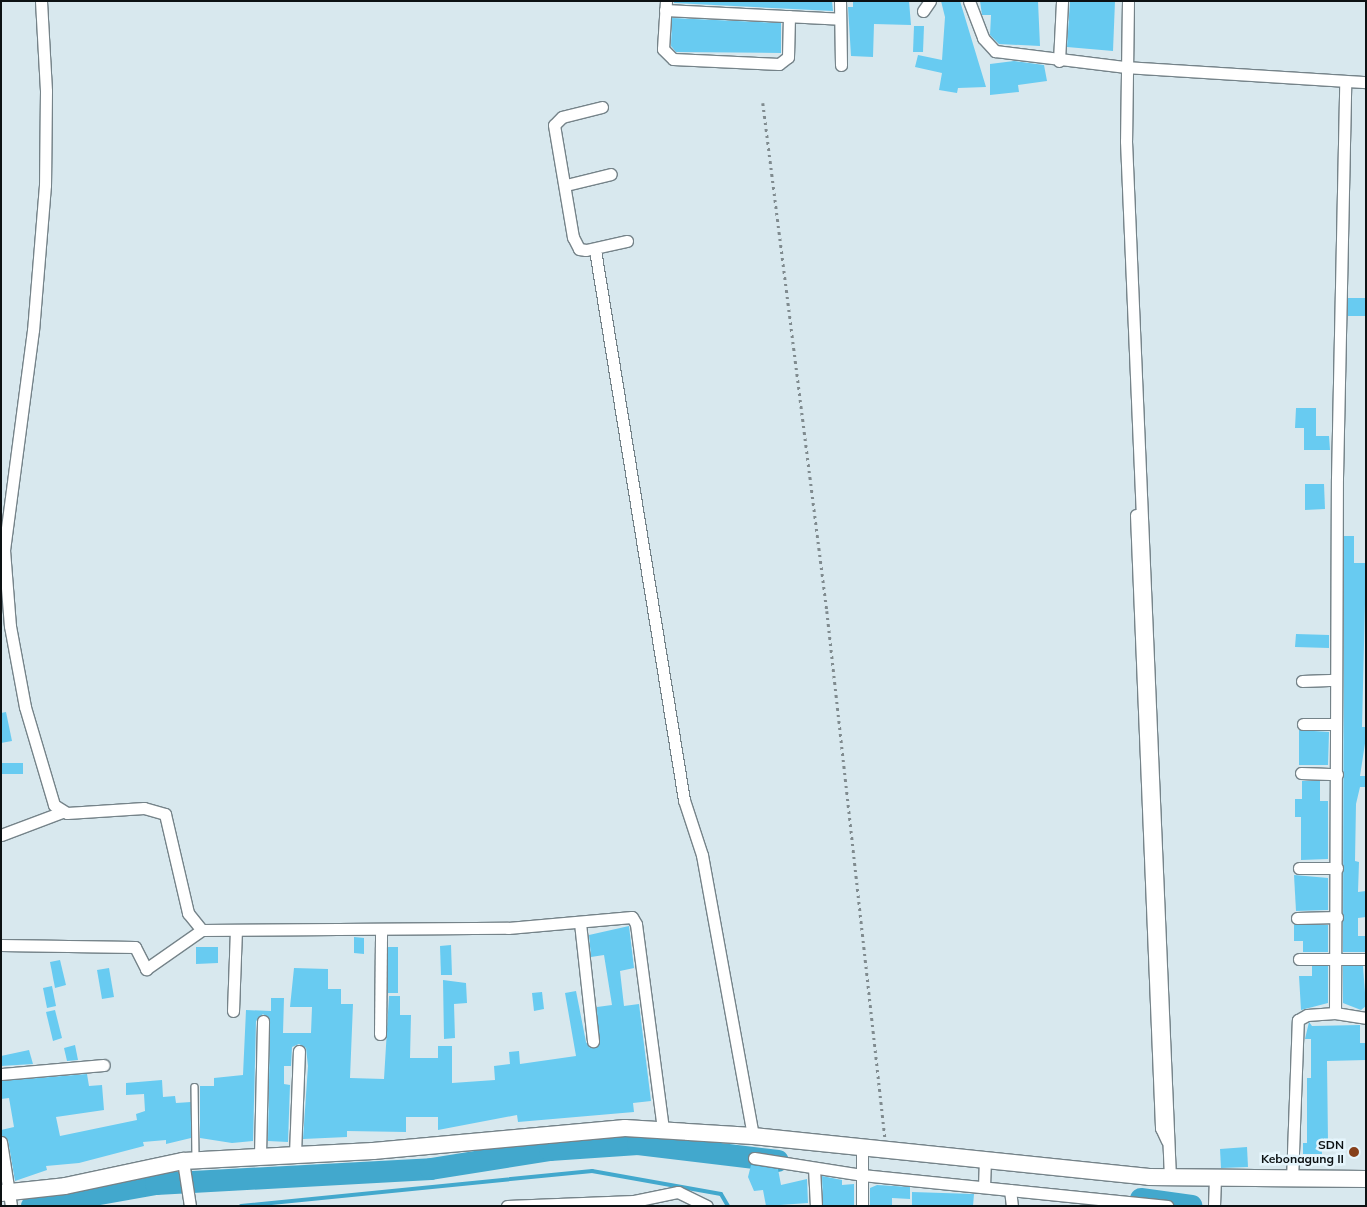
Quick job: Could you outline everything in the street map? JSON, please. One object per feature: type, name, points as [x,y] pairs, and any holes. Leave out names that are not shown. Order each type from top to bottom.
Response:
[{"type":"main road","points":[[8,1199],[187,1162],[260,1155],[663,1128],[753,1136],[862,1152],[887,1151],[985,1165],[1170,1178],[1215,1184],[1292,1180],[1366,1180]]},
{"type":"street","points":[[41,1],[46,91],[45,185],[33,330],[4,550],[10,626],[25,707],[54,805],[62,812]]},
{"type":"street","points":[[840,1],[841,66]]},
{"type":"street","points":[[923,11],[930,1]]},
{"type":"street","points":[[969,1],[983,38],[995,51],[1059,61],[1126,67],[1366,82]]},
{"type":"street","points":[[1059,61],[1062,1]]},
{"type":"street","points":[[1128,1],[1126,141],[1170,1178]]},
{"type":"street","points":[[789,16],[788,57],[783,62],[731,62],[668,58],[663,50],[666,6],[840,19]]},
{"type":"street","points":[[1335,1014],[1337,868],[1336,680],[1345,81]]},
{"type":"street","points":[[602,107],[556,120],[554,132],[566,185],[575,244],[580,249],[595,250],[627,242]]},
{"type":"street","points":[[566,185],[611,174]]},
{"type":"street","points":[[595,250],[684,800],[702,855],[753,1136]]},
{"type":"street","points":[[1302,681],[1336,680]]},
{"type":"street","points":[[1303,724],[1336,724]]},
{"type":"street","points":[[1302,773],[1337,774]]},
{"type":"street","points":[[1,835],[62,812],[144,808],[165,814],[188,913],[202,930]]},
{"type":"street","points":[[1299,868],[1337,868]]},
{"type":"street","points":[[1,945],[136,947],[146,969],[202,930],[381,930],[580,922],[625,917],[636,924],[663,1128]]},
{"type":"street","points":[[1297,918],[1336,917]]},
{"type":"street","points":[[580,922],[593,1041]]},
{"type":"street","points":[[233,1010],[236,930]]},
{"type":"street","points":[[380,1034],[381,930]]},
{"type":"street","points":[[1299,959],[1366,959]]},
{"type":"street","points":[[1292,1180],[1296,1025],[1307,1014],[1335,1014],[1366,1018]]},
{"type":"street","points":[[260,1155],[263,1021]]},
{"type":"street","points":[[295,1154],[299,1051]]},
{"type":"street","points":[[1,1074],[104,1066]]},
{"type":"street","points":[[1,1142],[8,1199]]},
{"type":"street","points":[[862,1152],[862,1206]]},
{"type":"street","points":[[754,1158],[814,1168],[1167,1206]]},
{"type":"street","points":[[187,1162],[190,1206]]},
{"type":"street","points":[[984,1185],[985,1165]]},
{"type":"street","points":[[814,1168],[816,1206]]},
{"type":"street","points":[[1214,1206],[1215,1184]]},
{"type":"street","points":[[1010,1190],[1012,1206]]},
{"type":"street","points":[[507,1206],[604,1204],[634,1201],[678,1192],[707,1206]]},
{"type":"lane","points":[[187,1162],[195,1087]]},
{"type":"path","points":[[763,103],[827,611],[887,1151]]},
{"type":"building","points":[[674,1],[832,1],[833,11],[674,3]]},
{"type":"building","points":[[853,1],[909,1],[911,25],[874,24],[873,57],[851,56],[848,7],[853,7]]},
{"type":"building","points":[[941,1],[960,1],[986,87],[958,88],[957,93],[939,90],[942,73],[915,67],[918,55],[942,60],[945,17]]},
{"type":"building","points":[[980,1],[1038,1],[1040,46],[999,44],[990,35],[991,15],[982,15]]},
{"type":"building","points":[[1070,1],[1115,1],[1113,51],[1067,47]]},
{"type":"building","points":[[672,18],[781,23],[781,53],[676,52],[671,46]]},
{"type":"building","points":[[914,26],[924,26],[923,52],[913,52]]},
{"type":"building","points":[[1014,61],[1044,65],[1047,81],[1018,85],[1019,92],[990,95],[990,64]]},
{"type":"building","points":[[1348,298],[1366,298],[1366,316],[1348,316]]},
{"type":"building","points":[[1296,408],[1316,408],[1316,436],[1329,436],[1330,450],[1304,450],[1304,428],[1295,428]]},
{"type":"building","points":[[1305,484],[1324,484],[1325,509],[1305,510]]},
{"type":"building","points":[[1344,536],[1354,536],[1354,563],[1366,563],[1362,727],[1366,727],[1366,737],[1360,776],[1366,776],[1366,787],[1360,787],[1356,804],[1355,861],[1359,862],[1358,892],[1366,891],[1366,917],[1358,918],[1358,936],[1366,936],[1366,952],[1343,952]]},
{"type":"building","points":[[1296,634],[1329,635],[1329,648],[1295,647]]},
{"type":"building","points":[[6,712],[12,741],[1,743],[1,713]]},
{"type":"building","points":[[1299,730],[1329,732],[1328,765],[1299,765]]},
{"type":"building","points":[[1,763],[23,763],[23,774],[1,774]]},
{"type":"building","points":[[1302,781],[1320,781],[1320,801],[1328,801],[1328,859],[1301,860],[1301,817],[1295,817],[1295,799],[1302,799]]},
{"type":"building","points":[[1294,875],[1328,878],[1328,910],[1296,911]]},
{"type":"building","points":[[1294,925],[1328,925],[1328,952],[1303,952],[1303,941],[1294,941]]},
{"type":"building","points":[[629,926],[634,968],[620,971],[624,1006],[639,1004],[651,1101],[633,1103],[634,1112],[518,1122],[517,1115],[438,1130],[438,1117],[406,1117],[406,1132],[347,1131],[347,1137],[303,1139],[308,1066],[306,1048],[299,1044],[292,1047],[291,1066],[284,1066],[284,1084],[290,1085],[288,1142],[268,1141],[270,1021],[263,1014],[256,1021],[253,1141],[232,1143],[200,1138],[200,1086],[214,1086],[214,1078],[243,1075],[246,1010],[271,1011],[271,998],[284,998],[283,1033],[311,1033],[312,1007],[290,1007],[294,968],[328,969],[328,989],[341,989],[341,1004],[353,1004],[350,1078],[384,1079],[389,996],[400,996],[400,1015],[411,1015],[410,1058],[438,1058],[438,1046],[452,1046],[452,1083],[495,1080],[494,1066],[510,1064],[509,1052],[519,1051],[520,1064],[576,1056],[565,993],[576,991],[586,1042],[590,1048],[598,1047],[597,1007],[612,1005],[604,955],[591,957],[589,935]]},
{"type":"building","points":[[354,937],[364,938],[364,954],[354,953]]},
{"type":"building","points":[[451,945],[452,975],[441,975],[440,946]]},
{"type":"building","points":[[196,947],[218,947],[218,963],[196,964]]},
{"type":"building","points":[[388,947],[398,947],[398,993],[388,993]]},
{"type":"building","points":[[60,960],[66,985],[55,988],[50,962]]},
{"type":"building","points":[[1312,966],[1328,966],[1328,1003],[1301,1010],[1299,976],[1312,976]]},
{"type":"building","points":[[1343,966],[1363,966],[1366,1006],[1361,1010],[1343,1003]]},
{"type":"building","points":[[109,968],[114,997],[102,999],[97,970]]},
{"type":"building","points":[[443,980],[466,983],[467,1003],[454,1004],[455,1038],[444,1039]]},
{"type":"building","points":[[52,986],[56,1006],[47,1008],[43,988]]},
{"type":"building","points":[[542,992],[544,1009],[534,1011],[532,993]]},
{"type":"building","points":[[55,1010],[62,1038],[53,1041],[46,1012]]},
{"type":"building","points":[[1309,1022],[1312,1026],[1360,1025],[1360,1043],[1366,1043],[1366,1060],[1327,1061],[1328,1142],[1321,1142],[1322,1154],[1303,1154],[1303,1143],[1307,1143],[1307,1078],[1311,1078],[1311,1039],[1305,1039]]},
{"type":"building","points":[[75,1045],[78,1060],[67,1061],[64,1048]]},
{"type":"building","points":[[29,1050],[33,1064],[1,1066],[1,1056]]},
{"type":"building","points":[[87,1074],[89,1086],[102,1085],[104,1110],[56,1117],[60,1136],[137,1120],[136,1114],[145,1111],[144,1094],[126,1095],[126,1083],[162,1080],[163,1097],[175,1096],[176,1103],[191,1102],[191,1138],[166,1144],[166,1140],[143,1142],[144,1146],[79,1163],[46,1166],[47,1170],[15,1181],[8,1140],[1,1135],[1,1130],[14,1127],[9,1098],[1,1099],[1,1081]]},
{"type":"building","points":[[1247,1147],[1248,1167],[1221,1168],[1220,1149]]},
{"type":"building","points":[[751,1165],[778,1169],[781,1185],[807,1179],[808,1203],[766,1206],[763,1190],[754,1191],[748,1177]]},
{"type":"building","points":[[822,1176],[842,1180],[842,1185],[854,1184],[854,1206],[823,1206]]},
{"type":"building","points":[[877,1185],[910,1187],[910,1199],[892,1198],[892,1206],[870,1206],[870,1188]]},
{"type":"building","points":[[912,1192],[974,1194],[973,1206],[912,1206]]},
{"type":"waterway","points":[[32,1206],[156,1184],[431,1169],[550,1150],[638,1144],[778,1161]]},
{"type":"waterway","points":[[241,1206],[592,1171],[721,1194],[728,1206]]},
{"type":"waterway","points":[[1141,1199],[1192,1206]]},
{"type":"place","name":"SDN Kebonagung II","points":[[1354,1152]]}]
